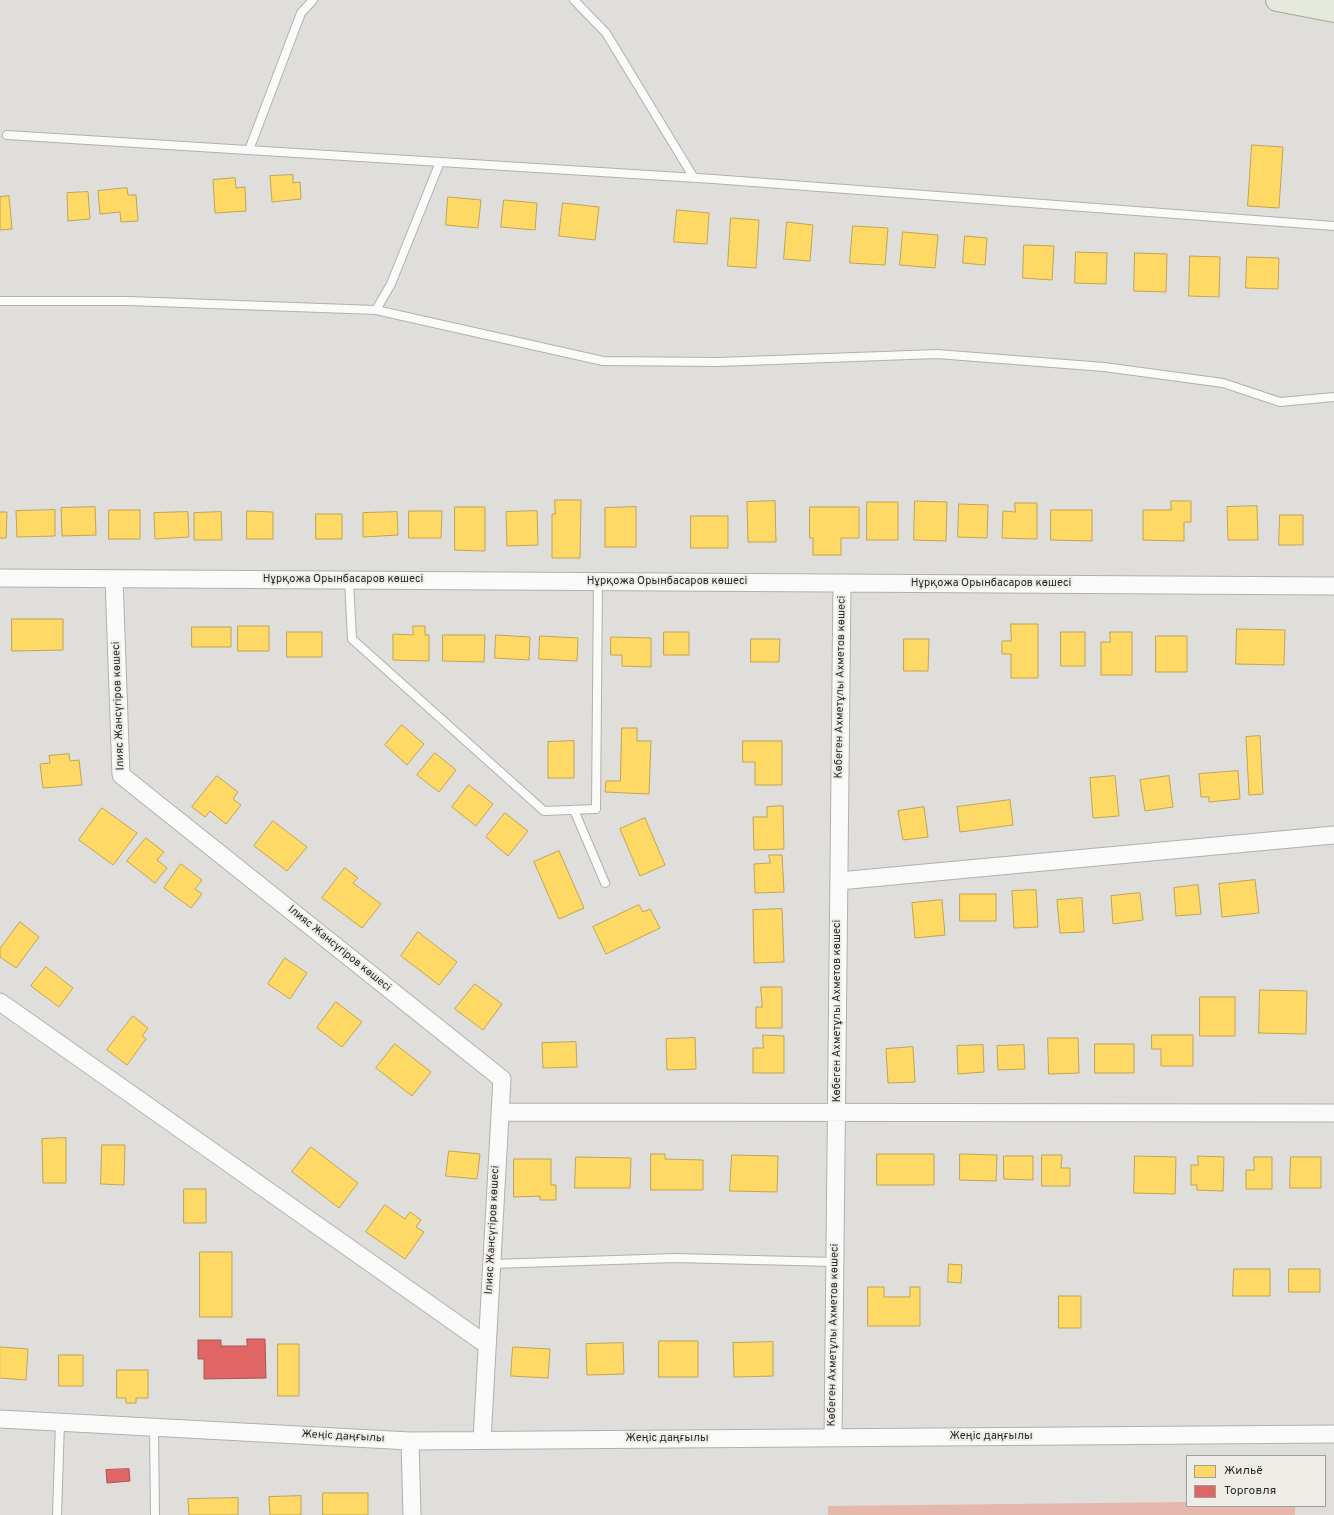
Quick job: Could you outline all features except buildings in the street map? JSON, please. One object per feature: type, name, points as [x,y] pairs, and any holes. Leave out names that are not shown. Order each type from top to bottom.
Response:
[{"type":"main road","points":[[1277,0],[1334,12]]},
{"type":"street","name":"Нұрқожа Орынбасаров көшесі","points":[[0,578],[1334,586]]},
{"type":"street","name":"Ілияс Жансүгіров көшесі","points":[[114,579],[121,775],[502,1079],[482,1440]]},
{"type":"street","name":"Көбеген Ахметұлы Ахметов көшесі","points":[[833,1438],[842,583]]},
{"type":"street","points":[[839,881],[1334,834]]},
{"type":"street","points":[[0,1002],[487,1345]]},
{"type":"street","points":[[500,1112],[1334,1113]]},
{"type":"street","name":"Жеңіс даңғылы","points":[[0,1419],[410,1441],[1334,1434]]},
{"type":"street","points":[[410,1441],[412,1515]]},
{"type":"lane","points":[[249,150],[301,13],[313,0]]},
{"type":"lane","points":[[574,0],[606,33],[694,178]]},
{"type":"lane","points":[[7,135],[694,178],[1334,226]]},
{"type":"lane","points":[[376,310],[391,284],[440,162]]},
{"type":"lane","points":[[0,301],[129,301],[376,310],[602,361],[718,362],[937,354],[1104,366],[1223,383],[1280,402],[1334,397]]},
{"type":"lane","points":[[349,580],[352,639],[544,811],[596,809],[598,582]]},
{"type":"lane","points":[[574,810],[605,883]]},
{"type":"lane","points":[[492,1264],[675,1258],[834,1262]]},
{"type":"lane","points":[[57,1515],[60,1422]]},
{"type":"lane","points":[[154,1427],[155,1515]]},
{"type":"shaded area","points":[[1186,1502],[1186,1507],[1295,1507],[1295,1515],[828,1515],[828,1506]]}]
